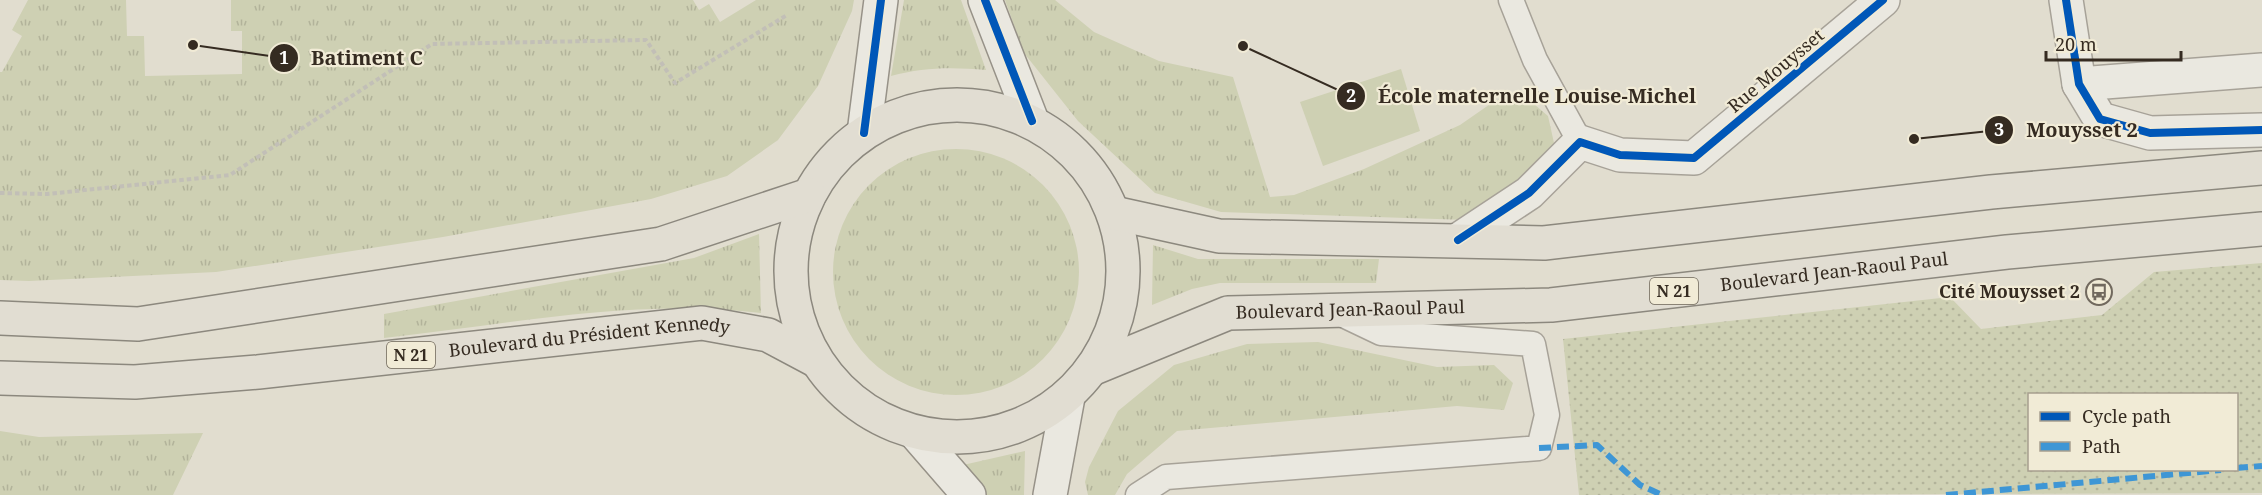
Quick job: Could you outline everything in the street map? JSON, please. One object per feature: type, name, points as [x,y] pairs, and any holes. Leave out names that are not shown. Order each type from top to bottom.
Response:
[{"type":"main road","points":[[946,104],[990,107],[1032,122],[1067,145],[1088,168],[1114,213],[1124,266],[1118,320],[1094,368],[1068,397],[1023,426],[970,439],[916,434],[876,419],[842,393],[815,360],[794,307],[791,249],[809,195],[833,160],[864,133],[904,113],[946,104]]},
{"type":"main road","points":[[1114,213],[1219,236],[1544,243],[1991,192],[2262,168]]},
{"type":"main road","points":[[0,318],[138,324],[661,244],[809,195]]},
{"type":"main road","name":"Boulevard Jean-Raoul Paul","points":[[1094,368],[1228,313],[1551,305],[2007,252],[2262,229]]},
{"type":"main road","name":"Boulevard du Président Kennedy","points":[[0,378],[135,382],[258,372],[702,323],[768,335],[815,360]]},
{"type":"street","points":[[864,133],[881,0]]},
{"type":"street","points":[[985,0],[1032,122]]},
{"type":"street","name":"Rue Mouysset","points":[[1580,142],[1620,155],[1694,158],[1883,0]]},
{"type":"street","points":[[2066,0],[2079,84],[2100,119],[2150,133],[2262,129]]},
{"type":"street","points":[[2079,84],[2262,70]]},
{"type":"street","points":[[1458,240],[1529,193],[1580,142]]},
{"type":"street","points":[[1050,495],[1068,397]]},
{"type":"street","points":[[916,434],[969,495]]},
{"type":"lane","points":[[1511,0],[1535,60],[1580,142]]},
{"type":"lane","points":[[1138,495],[1166,477],[1539,448],[1547,415],[1533,344],[1381,333],[1334,310]]},
{"type":"path","points":[[0,193],[47,194],[230,175],[432,44],[646,40],[675,83],[787,15]]},
{"type":"green space","points":[[28,0],[126,0],[127,36],[144,36],[145,76],[242,74],[242,31],[231,31],[231,0],[693,0],[699,10],[709,4],[720,22],[756,0],[854,0],[852,11],[818,86],[778,140],[727,176],[651,199],[443,237],[216,272],[29,281],[0,280],[0,72],[22,36],[12,30]]},
{"type":"green space","points":[[904,0],[961,0],[986,70],[938,68],[891,76]]},
{"type":"green space","points":[[1005,0],[1055,0],[1094,32],[1159,61],[1233,77],[1270,197],[1294,195],[1364,169],[1460,125],[1496,100],[1515,97],[1534,104],[1548,116],[1554,143],[1545,163],[1467,220],[1221,212],[1155,193],[1078,121],[1024,53]]},
{"type":"green space","points":[[1401,69],[1420,131],[1323,166],[1300,102]]},
{"type":"green space","points":[[944,149],[968,149],[992,154],[1014,163],[1043,185],[1065,214],[1070,225],[1077,248],[1079,272],[1077,296],[1070,319],[1065,330],[1043,359],[1014,381],[992,390],[968,395],[944,395],[920,390],[898,381],[878,367],[861,350],[847,330],[838,308],[833,284],[833,260],[838,236],[847,214],[861,194],[878,177],[898,163],[920,154]]},
{"type":"green space","points":[[759,234],[761,313],[714,309],[620,311],[525,320],[384,338],[384,314],[694,258]]},
{"type":"green space","points":[[1153,245],[1198,259],[1379,259],[1376,283],[1220,283],[1192,289],[1152,305]]},
{"type":"green space","points":[[2262,263],[2262,493],[1579,495],[1563,339],[1950,297],[1981,329],[2102,315],[2154,272]]},
{"type":"green space","points":[[1318,342],[1437,367],[1494,365],[1513,383],[1504,410],[1457,406],[1177,431],[1127,474],[1115,495],[1088,495],[1085,482],[1089,467],[1118,411],[1174,365],[1247,344]]},
{"type":"green space","points":[[0,431],[39,437],[203,433],[173,495],[0,495]]},
{"type":"green space","points":[[1025,451],[1024,495],[987,495],[963,465]]},
{"type":"marked path","points":[[1539,448],[1597,445],[1640,485],[1662,495]]},
{"type":"marked path","points":[[2238,468],[2262,466]]},
{"type":"marked path","points":[[1946,495],[2210,471]]},
{"type":"cycle path","points":[[864,133],[881,0]]},
{"type":"cycle path","points":[[985,0],[1032,121]]},
{"type":"cycle path","points":[[1458,240],[1529,193],[1580,142],[1620,155],[1694,158],[1883,0]]},
{"type":"cycle path","points":[[2066,0],[2079,84],[2100,119],[2150,133],[2262,130]]},
{"type":"place","name":"Batiment C","points":[[193,45]]},
{"type":"place","name":"École maternelle Louise-Michel","points":[[1243,46]]},
{"type":"place","name":"Mouysset 2","points":[[1914,139]]},
{"type":"place","name":"Cité Mouysset 2","points":[[2099,292]]}]
